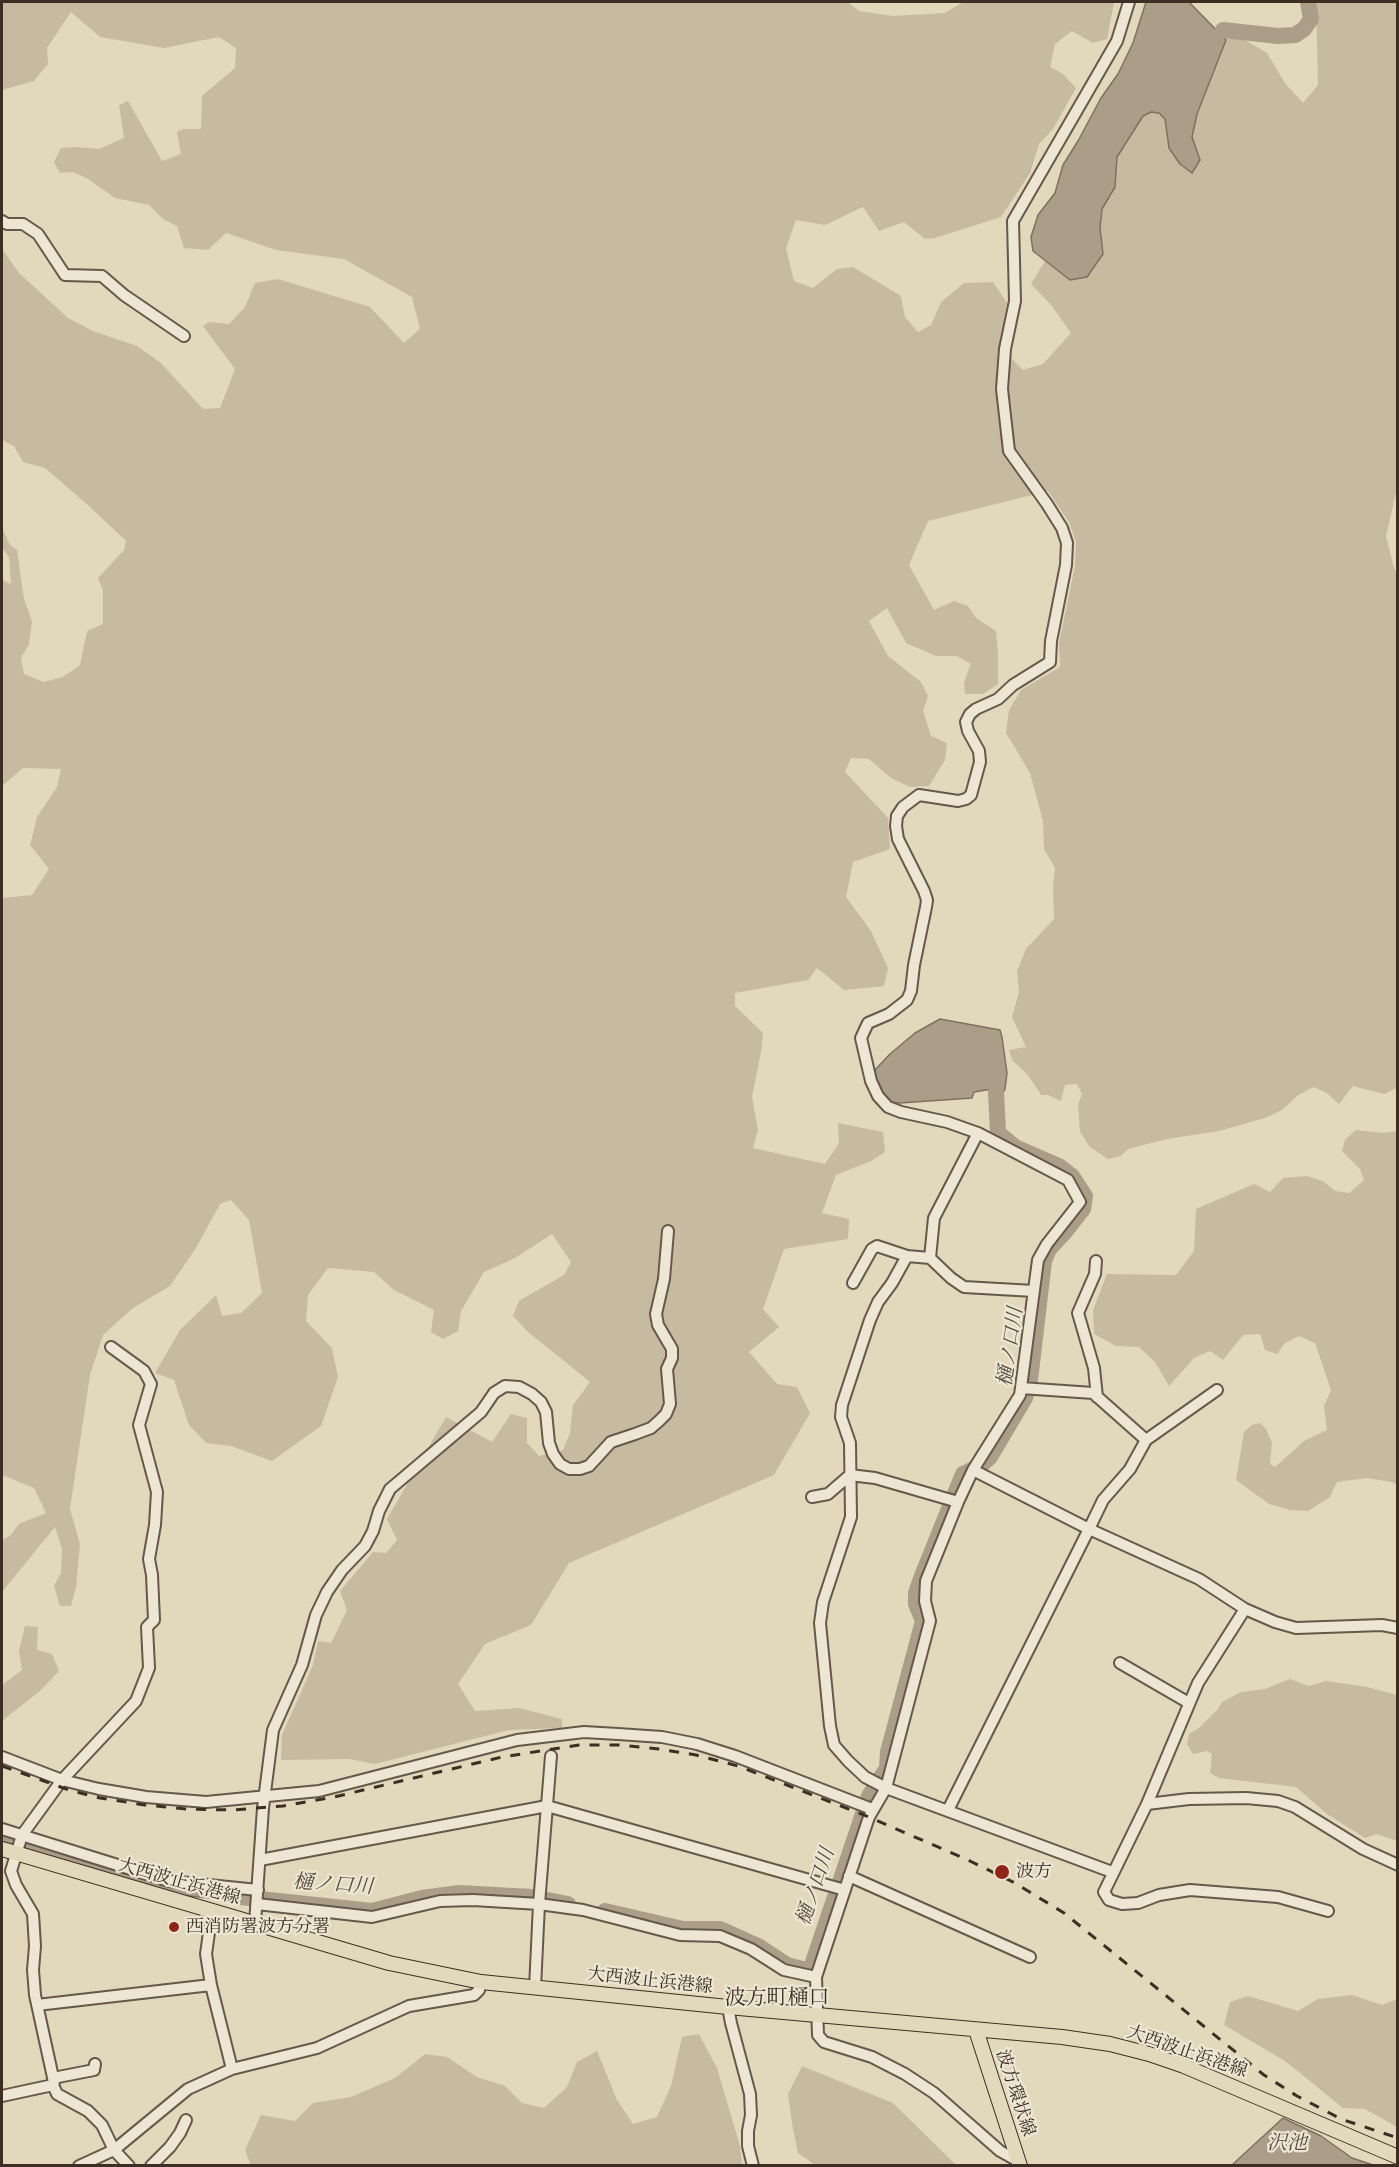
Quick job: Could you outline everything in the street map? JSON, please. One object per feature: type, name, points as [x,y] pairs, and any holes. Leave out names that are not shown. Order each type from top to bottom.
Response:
[{"type":"main road","name":"大西波止浜港線","points":[[8,1851],[389,1963],[481,1982],[1062,2037],[1110,2044],[1149,2054],[1221,2080],[1398,2157]]},
{"type":"main road","name":"波方環状線","points":[[976,2030],[1019,2164]]},
{"type":"street","points":[[1019,2164],[1000,2151],[934,2093],[906,2074],[872,2057],[824,2042],[818,2035],[816,1977],[872,1809],[886,1788],[930,1621],[925,1601],[926,1581],[957,1502],[973,1470],[1020,1395],[1038,1260],[1047,1244],[1080,1202],[1068,1180],[978,1133],[947,1122],[888,1107],[878,1096],[871,1081],[861,1038],[868,1023],[889,1014],[908,1000],[926,907],[927,900],[924,891],[898,839],[897,816],[903,807],[919,795],[958,801],[971,795],[980,762],[979,751],[968,731],[966,722],[970,714],[998,699],[1013,685],[1050,662],[1051,641],[1066,565],[1067,543],[1062,528],[1010,451],[1002,389],[1005,349],[1015,301],[1013,221],[1118,41],[1129,2]]},
{"type":"street","points":[[2,221],[7,224],[23,224],[38,234],[65,275],[102,276],[124,295],[184,336]]},
{"type":"street","points":[[930,1258],[934,1218],[978,1133]]},
{"type":"street","points":[[255,1923],[265,1796],[273,1730],[302,1665],[316,1615],[327,1592],[342,1570],[365,1546],[374,1531],[379,1511],[390,1489],[481,1412],[494,1393],[505,1386],[519,1387],[541,1402],[546,1412],[549,1443],[553,1454],[560,1464],[569,1469],[589,1466],[611,1442],[651,1428],[666,1414],[670,1404],[667,1369],[672,1358],[672,1349],[658,1325],[656,1314],[664,1279],[668,1231]]},
{"type":"street","points":[[853,1283],[872,1250],[877,1246],[907,1256],[930,1258],[964,1287],[1034,1291]]},
{"type":"street","points":[[907,1256],[878,1302],[870,1320],[842,1405],[841,1417],[850,1443],[851,1517],[823,1602],[820,1623],[834,1745],[865,1777],[886,1788],[1112,1872]]},
{"type":"street","points":[[1096,1261],[1095,1274],[1078,1313],[1094,1368],[1097,1397]]},
{"type":"street","points":[[111,1347],[144,1371],[151,1384],[139,1425],[157,1492],[155,1525],[149,1559],[154,1620],[147,1627],[148,1668],[136,1701],[62,1779],[8,1851],[11,1871],[33,1914],[35,1946],[33,1970],[37,2005],[57,2094],[88,2111],[102,2125],[114,2150],[129,2166]]},
{"type":"street","points":[[1021,1388],[1093,1393],[1146,1440]]},
{"type":"street","points":[[948,1810],[1103,1500],[1130,1469],[1146,1440],[1217,1390]]},
{"type":"street","points":[[973,1470],[1089,1529],[1199,1579],[1245,1609],[1275,1622],[1296,1628],[1382,1625],[1398,1628]]},
{"type":"street","points":[[812,1497],[828,1494],[850,1475],[875,1478],[957,1502]]},
{"type":"street","points":[[1245,1609],[1198,1683],[1147,1804],[1104,1892],[1109,1900],[1122,1904],[1138,1904],[1159,1895],[1190,1890],[1278,1896],[1328,1911]]},
{"type":"street","points":[[1120,1663],[1189,1703]]},
{"type":"street","points":[[2,1757],[62,1779],[146,1797],[206,1802],[319,1791],[518,1740],[584,1732],[662,1737],[697,1744],[735,1756],[872,1809]]},
{"type":"street","points":[[535,1988],[551,1756]]},
{"type":"street","points":[[1147,1804],[1189,1799],[1246,1798],[1278,1801],[1295,1807],[1363,1849],[1398,1865]]},
{"type":"street","points":[[260,1860],[547,1806],[845,1890]]},
{"type":"street","points":[[2,1829],[170,1881],[258,1890]]},
{"type":"street","points":[[849,1876],[1030,1957]]},
{"type":"street","points":[[257,1904],[372,1917],[440,1901],[473,1900],[539,1904],[583,1910],[680,1935],[720,1936],[751,1949],[784,1970],[816,1977]]},
{"type":"street","points":[[212,1911],[206,1954],[211,1985],[232,2069]]},
{"type":"street","points":[[79,2166],[114,2150],[188,2089],[232,2069],[317,2048],[409,2006],[474,1995],[479,1990],[481,1982]]},
{"type":"street","points":[[37,2005],[211,1985]]},
{"type":"street","points":[[729,2007],[731,2023],[750,2094],[751,2115],[748,2146],[753,2166]]},
{"type":"street","points":[[2,2096],[94,2070],[95,2064]]},
{"type":"street","points":[[151,2166],[170,2147],[186,2120]]},
{"type":"shaded area","points":[[2,2],[848,2],[859,11],[893,16],[945,13],[963,2],[1114,2],[1107,39],[1093,43],[1072,31],[1055,44],[1050,67],[1063,74],[1076,88],[1053,129],[1039,144],[1030,173],[1001,217],[935,238],[925,239],[904,222],[879,231],[863,207],[825,225],[796,220],[786,248],[794,281],[813,288],[837,269],[853,267],[901,296],[905,317],[918,332],[931,325],[941,302],[964,283],[993,282],[1007,303],[999,346],[1023,370],[1043,364],[1071,333],[1051,305],[1031,284],[1045,261],[1071,255],[1103,158],[1213,39],[1243,39],[1267,53],[1285,83],[1303,103],[1318,85],[1316,2],[1397,2],[1398,484],[1386,536],[1398,575],[1397,1088],[1384,1094],[1353,1086],[1339,1104],[1327,1093],[1314,1087],[1298,1095],[1282,1110],[1265,1118],[1219,1131],[1167,1139],[1128,1149],[1121,1156],[1108,1159],[1090,1147],[1080,1132],[1078,1105],[1082,1094],[1077,1084],[1065,1085],[1061,1101],[1048,1095],[1041,1095],[1028,1075],[1012,1060],[1009,1050],[1026,1047],[1012,1017],[1019,992],[1017,971],[1026,949],[1054,919],[1055,868],[1044,849],[1043,821],[1030,773],[1006,733],[1009,710],[1021,690],[1060,667],[1059,643],[1075,566],[1076,542],[1069,522],[1048,491],[928,521],[909,565],[934,610],[954,601],[968,606],[976,618],[996,631],[998,684],[983,694],[965,694],[964,682],[971,664],[957,656],[936,656],[906,643],[887,608],[869,621],[888,656],[921,682],[928,696],[923,711],[931,736],[947,743],[945,760],[929,786],[910,787],[891,778],[869,759],[851,758],[845,772],[888,818],[890,849],[853,862],[846,897],[871,931],[888,968],[884,986],[844,990],[817,968],[808,980],[735,993],[735,1006],[763,1033],[752,1097],[758,1130],[753,1148],[825,1164],[839,1143],[838,1123],[883,1132],[885,1152],[871,1161],[836,1175],[822,1213],[849,1219],[848,1239],[784,1249],[763,1309],[779,1327],[749,1352],[777,1384],[797,1387],[810,1413],[774,1475],[569,1563],[531,1625],[485,1644],[458,1684],[475,1711],[519,1708],[562,1719],[562,1728],[509,1730],[375,1764],[349,1759],[281,1760],[282,1735],[313,1665],[318,1641],[331,1643],[347,1610],[340,1591],[373,1552],[386,1553],[397,1540],[387,1519],[446,1417],[492,1442],[511,1414],[527,1418],[527,1443],[539,1456],[563,1450],[570,1433],[573,1405],[590,1382],[527,1331],[513,1316],[519,1301],[564,1275],[571,1262],[552,1234],[515,1258],[484,1272],[461,1311],[458,1331],[443,1339],[431,1332],[434,1310],[394,1290],[374,1272],[328,1268],[308,1295],[306,1321],[332,1348],[338,1377],[321,1426],[272,1461],[231,1446],[206,1443],[189,1425],[174,1380],[155,1373],[180,1330],[216,1295],[222,1316],[241,1313],[262,1293],[249,1220],[231,1200],[220,1204],[196,1248],[170,1286],[133,1308],[103,1335],[90,1375],[70,1509],[80,1544],[76,1587],[71,1606],[60,1606],[54,1586],[61,1573],[62,1549],[55,1527],[2,1592],[2,1540],[10,1536],[19,1524],[46,1513],[34,1488],[2,1475],[2,898],[32,895],[49,869],[30,845],[37,817],[57,787],[61,769],[23,768],[2,786],[2,580],[11,584],[9,557],[2,548],[2,528],[10,545],[17,550],[24,599],[32,621],[29,644],[21,658],[24,674],[44,682],[63,677],[80,665],[87,631],[103,624],[103,591],[98,578],[124,550],[126,541],[45,468],[23,462],[14,446],[2,440],[2,249],[19,273],[68,318],[93,331],[137,346],[161,363],[203,409],[220,408],[235,369],[203,326],[209,322],[229,324],[245,307],[255,283],[278,279],[370,307],[404,343],[420,329],[412,297],[344,259],[276,250],[226,233],[208,250],[184,248],[177,226],[163,219],[149,205],[115,198],[88,179],[73,172],[60,173],[54,162],[61,148],[99,149],[124,138],[119,105],[128,101],[162,161],[181,154],[177,132],[184,129],[201,129],[202,96],[235,68],[236,48],[219,37],[164,48],[100,37],[71,12],[47,48],[48,64],[34,81],[2,90]]},
{"type":"shaded area","points":[[1356,1130],[1384,1133],[1397,1131],[1397,1485],[1367,1478],[1337,1482],[1330,1497],[1308,1511],[1290,1510],[1269,1504],[1236,1480],[1244,1432],[1252,1425],[1260,1423],[1266,1429],[1272,1443],[1270,1464],[1275,1467],[1304,1441],[1327,1430],[1324,1406],[1331,1390],[1315,1343],[1299,1336],[1285,1343],[1277,1354],[1265,1350],[1260,1334],[1243,1335],[1223,1360],[1210,1351],[1194,1358],[1169,1386],[1155,1362],[1139,1347],[1116,1346],[1094,1334],[1093,1310],[1107,1274],[1176,1275],[1194,1251],[1196,1209],[1254,1184],[1270,1192],[1283,1178],[1307,1176],[1323,1181],[1335,1191],[1349,1193],[1364,1180],[1360,1169],[1342,1151],[1345,1140]]},
{"type":"shaded area","points":[[25,1626],[38,1627],[37,1650],[52,1654],[59,1671],[40,1691],[2,1721],[2,1685],[22,1670],[19,1651]]},
{"type":"shaded area","points":[[1290,1679],[1309,1686],[1326,1681],[1367,1687],[1397,1695],[1397,1841],[1376,1834],[1365,1838],[1327,1814],[1296,1787],[1219,1778],[1210,1773],[1212,1754],[1207,1751],[1193,1754],[1187,1744],[1189,1734],[1200,1727],[1222,1702],[1241,1692],[1265,1689]]},
{"type":"shaded area","points":[[1352,1995],[1382,2005],[1397,1999],[1397,2127],[1365,2109],[1343,2108],[1285,2061],[1224,2025],[1230,2002],[1248,1996],[1298,2011],[1318,1999]]},
{"type":"shaded area","points":[[699,2034],[717,2068],[740,2146],[742,2165],[251,2166],[245,2150],[261,2115],[295,2121],[313,2103],[351,2097],[395,2078],[425,2054],[447,2057],[477,2077],[505,2086],[522,2103],[544,2108],[567,2087],[577,2062],[597,2051],[617,2100],[633,2124],[657,2117],[671,2086],[682,2037]]},
{"type":"shaded area","points":[[802,2066],[893,2103],[956,2165],[815,2165],[798,2153],[788,2094]]},
{"type":"water","points":[[1146,2],[1189,2],[1226,40],[1197,114],[1192,137],[1200,160],[1192,173],[1180,164],[1169,148],[1165,119],[1159,113],[1151,112],[1143,116],[1117,157],[1115,187],[1102,209],[1100,228],[1103,254],[1087,277],[1070,280],[1033,251],[1031,237],[1038,215],[1055,193],[1063,165],[1101,98],[1118,74],[1133,43]]},
{"type":"water","points":[[940,1019],[1000,1030],[1007,1073],[1002,1095],[992,1095],[992,1089],[974,1092],[972,1098],[900,1103],[890,1102],[879,1090],[874,1071],[915,1033]]},
{"type":"water","points":[[2,1833],[180,1885],[253,1892],[252,1902],[179,1895],[2,1843]]},
{"type":"water","name":"沢池","points":[[1283,2118],[1321,2136],[1352,2158],[1373,2165],[1232,2165]]},
{"type":"waterway","points":[[1223,30],[1278,36],[1295,35],[1304,29],[1311,19],[1308,2]]},
{"type":"waterway","name":"樋ノ口川","points":[[605,1911],[683,1929],[720,1929],[758,1946],[787,1965],[810,1971],[869,1796],[887,1768],[888,1752],[923,1621],[916,1604],[916,1593],[922,1576],[963,1474],[980,1466],[990,1457],[1025,1398],[1030,1380],[1044,1261],[1049,1249],[1083,1209],[1085,1196],[1072,1176],[1059,1166],[1015,1147],[998,1133],[996,1092]]},
{"type":"waterway","name":"樋ノ口川","points":[[241,1897],[372,1911],[422,1898],[459,1893],[532,1897],[568,1904]]},
{"type":"railway","points":[[2,1766],[69,1790],[100,1798],[187,1809],[232,1810],[283,1806],[334,1797],[502,1757],[579,1745],[619,1745],[659,1749],[696,1755],[738,1766],[869,1817],[1015,1883],[1064,1913],[1264,2075],[1297,2096],[1341,2119],[1398,2138]]},
{"type":"place","name":"波方","points":[[1002,1872]]},
{"type":"place","name":"西消防署波方分署","points":[[174,1927]]},
{"type":"district","name":"波方町樋口","points":[[777,1998]]}]
